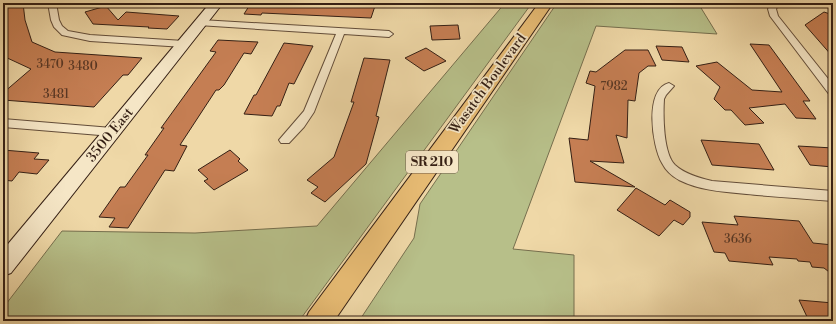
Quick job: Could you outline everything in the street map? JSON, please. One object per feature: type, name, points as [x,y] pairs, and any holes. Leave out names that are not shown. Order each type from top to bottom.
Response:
[{"type":"main road","name":"3500 East","points":[[3,266],[217,3]]},
{"type":"main road","name":"Wasatch Boulevard","points":[[318,321],[546,3]]},
{"type":"street","points":[[52,3],[55,20],[58,27],[65,33],[90,38],[184,44]]},
{"type":"street","points":[[776,3],[772,10],[778,23],[833,92]]},
{"type":"street","points":[[201,23],[389,34]]},
{"type":"street","points":[[286,140],[309,112],[341,31]]},
{"type":"street","points":[[669,86],[662,92],[659,100],[661,145],[663,155],[670,166],[681,175],[696,182],[712,186],[833,196]]},
{"type":"street","points":[[3,123],[112,132]]},
{"type":"green space","points":[[505,3],[532,3],[299,321],[3,321],[3,308],[62,231],[195,233],[317,226]]},
{"type":"green space","points":[[557,3],[698,3],[717,34],[596,26],[513,249],[574,255],[574,321],[359,321],[414,238],[420,204]]},
{"type":"building","points":[[23,3],[25,20],[32,42],[55,52],[142,58],[128,75],[123,75],[94,107],[3,100],[3,93],[31,69],[3,56],[3,4]]},
{"type":"building","points":[[251,3],[326,3],[375,6],[371,18],[262,13],[261,15],[244,14]]},
{"type":"building","points":[[106,6],[118,20],[126,12],[179,16],[167,29],[93,24],[85,12]]},
{"type":"building","points":[[824,12],[833,15],[833,57],[805,25]]},
{"type":"building","points":[[458,25],[460,39],[432,40],[430,26]]},
{"type":"building","points":[[218,40],[258,42],[251,54],[244,53],[224,85],[219,90],[216,90],[180,145],[187,146],[174,171],[165,170],[128,228],[109,227],[115,218],[99,217],[120,187],[125,187],[148,155],[145,155],[164,128],[161,128],[216,52],[210,51]]},
{"type":"building","points":[[284,43],[313,46],[294,84],[289,83],[280,106],[277,106],[272,116],[244,114],[254,95],[256,95]]},
{"type":"building","points":[[750,44],[769,45],[810,101],[803,101],[816,119],[796,118],[785,104],[749,108],[764,123],[745,125],[731,110],[725,110],[714,99],[720,87],[696,66],[717,62],[752,90],[782,92]]},
{"type":"building","points":[[656,46],[682,47],[689,62],[662,60]]},
{"type":"building","points":[[426,48],[446,61],[424,71],[405,58]]},
{"type":"building","points":[[625,50],[648,50],[656,66],[648,66],[639,73],[635,101],[628,100],[627,138],[616,135],[624,163],[590,161],[635,187],[575,182],[569,138],[588,140],[595,86],[586,83],[590,71],[596,72]]},
{"type":"building","points":[[364,58],[390,60],[376,116],[379,117],[366,164],[325,202],[311,193],[318,187],[307,180],[334,157],[354,102],[351,102]]},
{"type":"building","points":[[701,140],[759,144],[774,170],[712,165]]},
{"type":"building","points":[[798,146],[833,148],[833,167],[810,165]]},
{"type":"building","points":[[3,150],[39,153],[34,159],[49,160],[37,174],[19,172],[12,181],[3,180]]},
{"type":"building","points":[[230,150],[240,159],[238,161],[248,170],[214,190],[204,181],[208,179],[198,170]]},
{"type":"building","points":[[636,188],[665,205],[670,200],[690,212],[690,217],[683,225],[674,220],[659,236],[617,210]]},
{"type":"building","points":[[734,216],[799,221],[813,243],[833,245],[833,275],[824,268],[812,267],[810,262],[798,261],[797,259],[769,257],[773,265],[729,261],[725,253],[714,252],[702,222],[738,225]]},
{"type":"building","points":[[799,300],[833,303],[833,321],[809,321]]}]
